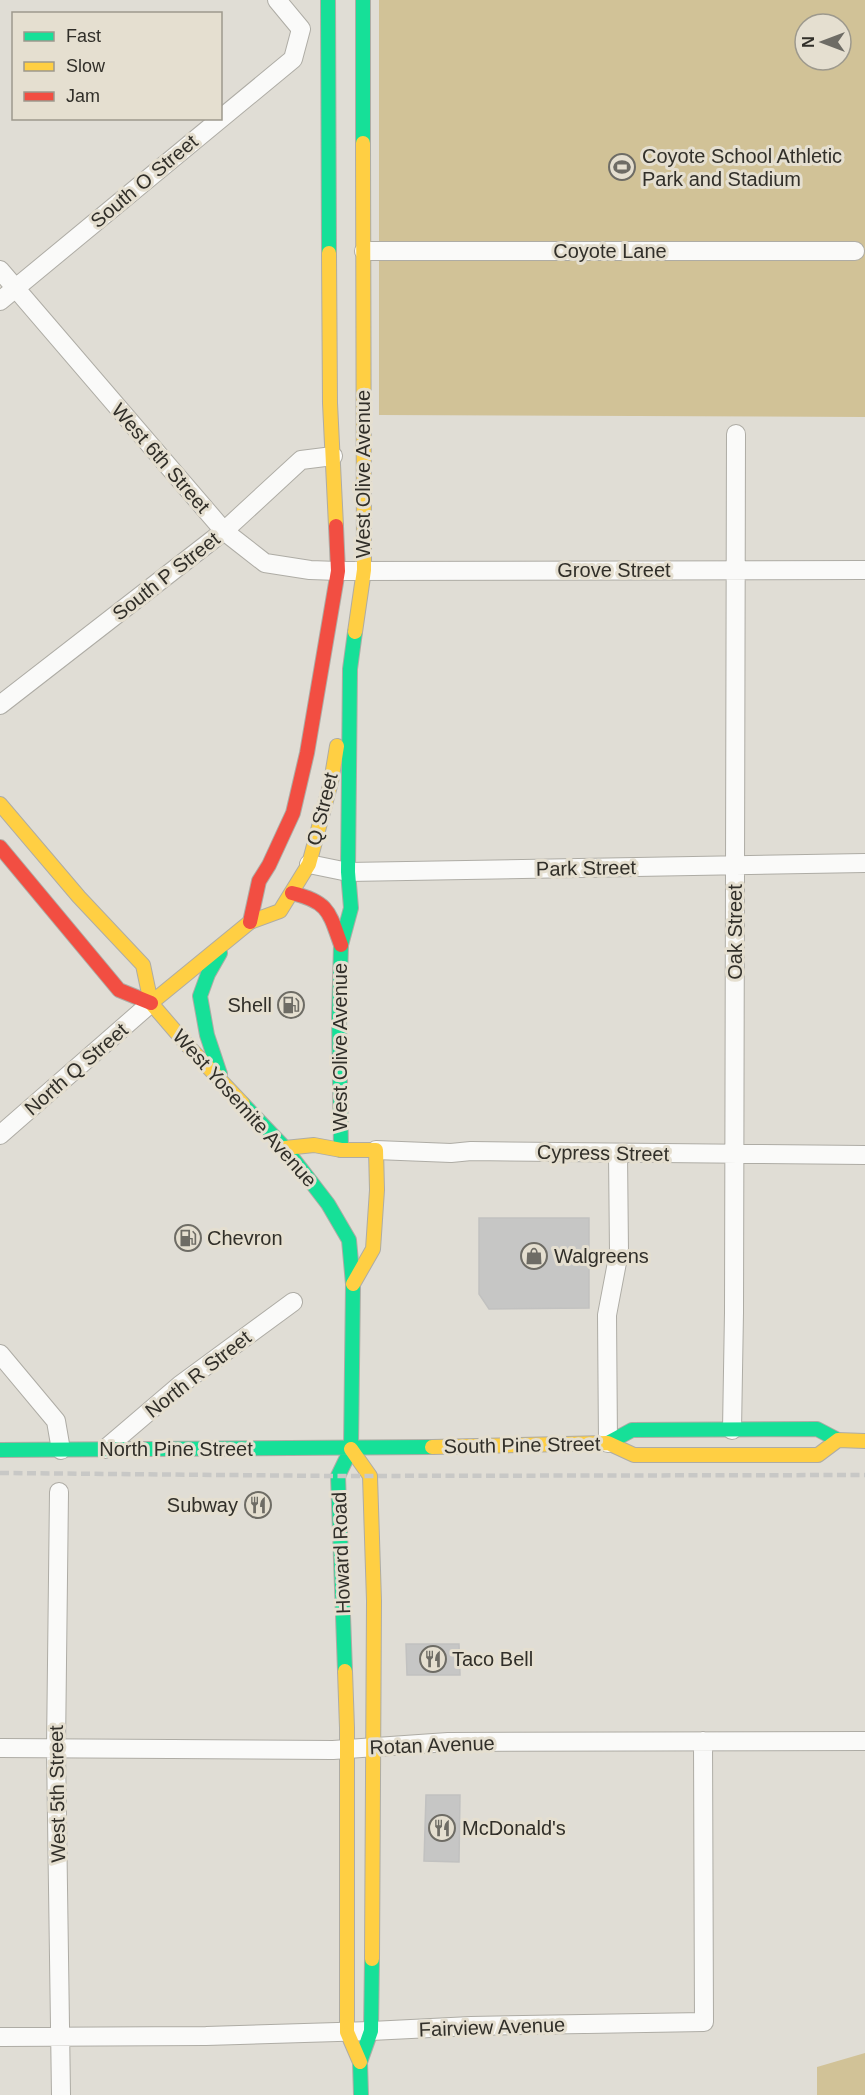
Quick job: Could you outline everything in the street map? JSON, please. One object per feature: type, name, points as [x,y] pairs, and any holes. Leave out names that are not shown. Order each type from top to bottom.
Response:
[{"type":"main road","name":"West Olive Avenue","points":[[293,813],[306,753],[338,571],[330,391],[328,0]]},
{"type":"main road","name":"West Olive Avenue","points":[[341,1150],[340,945],[351,908],[348,872],[350,669],[364,570],[363,0]]},
{"type":"main road","name":"Q Street","points":[[151,1003],[250,922],[280,911],[292,893],[309,864],[331,782],[350,669]]},
{"type":"main road","points":[[306,753],[314,761],[308,807]]},
{"type":"main road","name":"West Yosemite Avenue","points":[[0,804],[79,897],[142,965],[151,1003]]},
{"type":"main road","name":"Q Street","points":[[250,922],[259,881],[293,813]]},
{"type":"main road","points":[[304,829],[300,849],[309,864]]},
{"type":"main road","name":"West Yosemite Avenue","points":[[0,847],[119,990],[151,1003],[188,1046],[285,1148],[328,1204],[349,1240],[353,1284]]},
{"type":"main road","name":"West Olive Avenue","points":[[292,893],[316,900],[325,909],[332,919],[340,945]]},
{"type":"main road","points":[[224,1082],[207,1035],[200,996],[208,974],[228,940]]},
{"type":"main road","name":"Cypress Street","points":[[285,1148],[314,1145],[341,1150],[376,1150]]},
{"type":"main road","points":[[351,1449],[353,1284],[373,1249],[377,1190],[376,1150]]},
{"type":"main road","points":[[614,1446],[632,1430],[817,1429],[835,1439],[865,1441]]},
{"type":"main road","name":"South Pine Street","points":[[351,1449],[614,1446],[634,1455],[818,1455],[835,1439]]},
{"type":"main road","name":"North Pine Street","points":[[0,1450],[351,1449]]},
{"type":"main road","name":"Howard Road","points":[[360,2062],[347,2032],[346,1749],[338,1476],[351,1449],[370,1476],[374,1601],[371,2031],[360,2062],[361,2095]]},
{"type":"street","name":"South O Street","points":[[222,117],[293,59],[301,29],[277,0]]},
{"type":"street","name":"South O Street","points":[[0,301],[219,120]]},
{"type":"street","name":"Coyote Lane","points":[[364,251],[855,251]]},
{"type":"street","name":"West 6th Street","points":[[0,270],[224,531],[265,563],[310,570],[364,570]]},
{"type":"street","name":"Oak Street","points":[[732,1430],[736,434]]},
{"type":"street","name":"South P Street","points":[[0,705],[224,531],[301,460],[333,456]]},
{"type":"street","name":"Grove Street","points":[[364,570],[865,570]]},
{"type":"street","name":"Park Street","points":[[309,864],[348,872],[865,863]]},
{"type":"street","name":"North Q Street","points":[[0,1135],[151,1003]]},
{"type":"street","name":"Cypress Street","points":[[376,1150],[451,1153],[471,1151],[865,1155]]},
{"type":"street","points":[[614,1446],[607,1315],[619,1252],[618,1153]]},
{"type":"street","name":"North R Street","points":[[105,1449],[180,1385],[293,1302]]},
{"type":"street","points":[[0,1354],[56,1421],[61,1450]]},
{"type":"street","name":"West 5th Street","points":[[59,1492],[56,1749],[61,2095]]},
{"type":"street","name":"Rotan Avenue","points":[[0,1748],[346,1749],[448,1742],[865,1741]]},
{"type":"street","name":"Fairview Avenue","points":[[0,2037],[206,2036],[471,2026],[704,2022],[703,1742]]},
{"type":"shaded area","name":"Coyote School Athletic Park and Stadium","points":[[379,0],[865,0],[865,417],[379,415]]},
{"type":"shaded area","points":[[865,2053],[865,2095],[817,2095],[817,2067]]},
{"type":"building","name":"Walgreens","points":[[479,1218],[589,1218],[589,1308],[489,1309],[479,1294]]},
{"type":"building","name":"Taco Bell","points":[[406,1644],[459,1644],[460,1675],[407,1675]]},
{"type":"building","name":"McDonald's","points":[[426,1795],[460,1795],[459,1862],[424,1861]]},
{"type":"railway","points":[[0,1473],[338,1476],[865,1475]]},
{"type":"traffic: fast","points":[[328,0],[329,253]]},
{"type":"traffic: fast","points":[[363,0],[363,143]]},
{"type":"traffic: fast","points":[[341,1150],[339,1018],[341,945],[351,908],[348,872],[350,669],[355,632]]},
{"type":"traffic: fast","points":[[220,953],[208,974],[200,996],[207,1035],[220,1074]]},
{"type":"traffic: fast","points":[[243,1104],[285,1148],[328,1204],[349,1240],[353,1284],[351,1449],[338,1476],[345,1671]]},
{"type":"traffic: fast","points":[[608,1443],[632,1430],[817,1429],[838,1440]]},
{"type":"traffic: fast","points":[[0,1450],[432,1447]]},
{"type":"traffic: fast","points":[[361,2095],[360,2062],[371,2031],[372,1959]]},
{"type":"traffic: slow","points":[[355,632],[364,570],[363,143]]},
{"type":"traffic: slow","points":[[329,253],[330,403],[336,526]]},
{"type":"traffic: slow","points":[[151,1003],[250,922],[280,911],[309,864],[331,782],[337,746]]},
{"type":"traffic: slow","points":[[0,804],[79,897],[143,965],[151,1003],[243,1104]]},
{"type":"traffic: slow","points":[[285,1148],[314,1145],[341,1150],[376,1150],[377,1190],[373,1249],[353,1284]]},
{"type":"traffic: slow","points":[[432,1447],[608,1443],[634,1455],[818,1455],[838,1440],[865,1441]]},
{"type":"traffic: slow","points":[[351,1449],[370,1476],[374,1601],[372,1959]]},
{"type":"traffic: slow","points":[[345,1671],[347,2032],[360,2062]]},
{"type":"traffic: jam","points":[[250,922],[259,881],[293,813],[307,753],[338,571],[336,526]]},
{"type":"traffic: jam","points":[[0,847],[119,990],[151,1003]]},
{"type":"traffic: jam","points":[[292,893],[314,900],[326,910],[341,945]]},
{"type":"place","name":"Coyote School Athletic Park and Stadium","points":[[622,167]]},
{"type":"place","name":"Shell","points":[[291,1005]]},
{"type":"place","name":"Chevron","points":[[188,1238]]},
{"type":"place","name":"Walgreens","points":[[534,1256]]},
{"type":"place","name":"Subway","points":[[258,1505]]},
{"type":"place","name":"Taco Bell","points":[[433,1659]]},
{"type":"place","name":"McDonald's","points":[[442,1828]]}]
